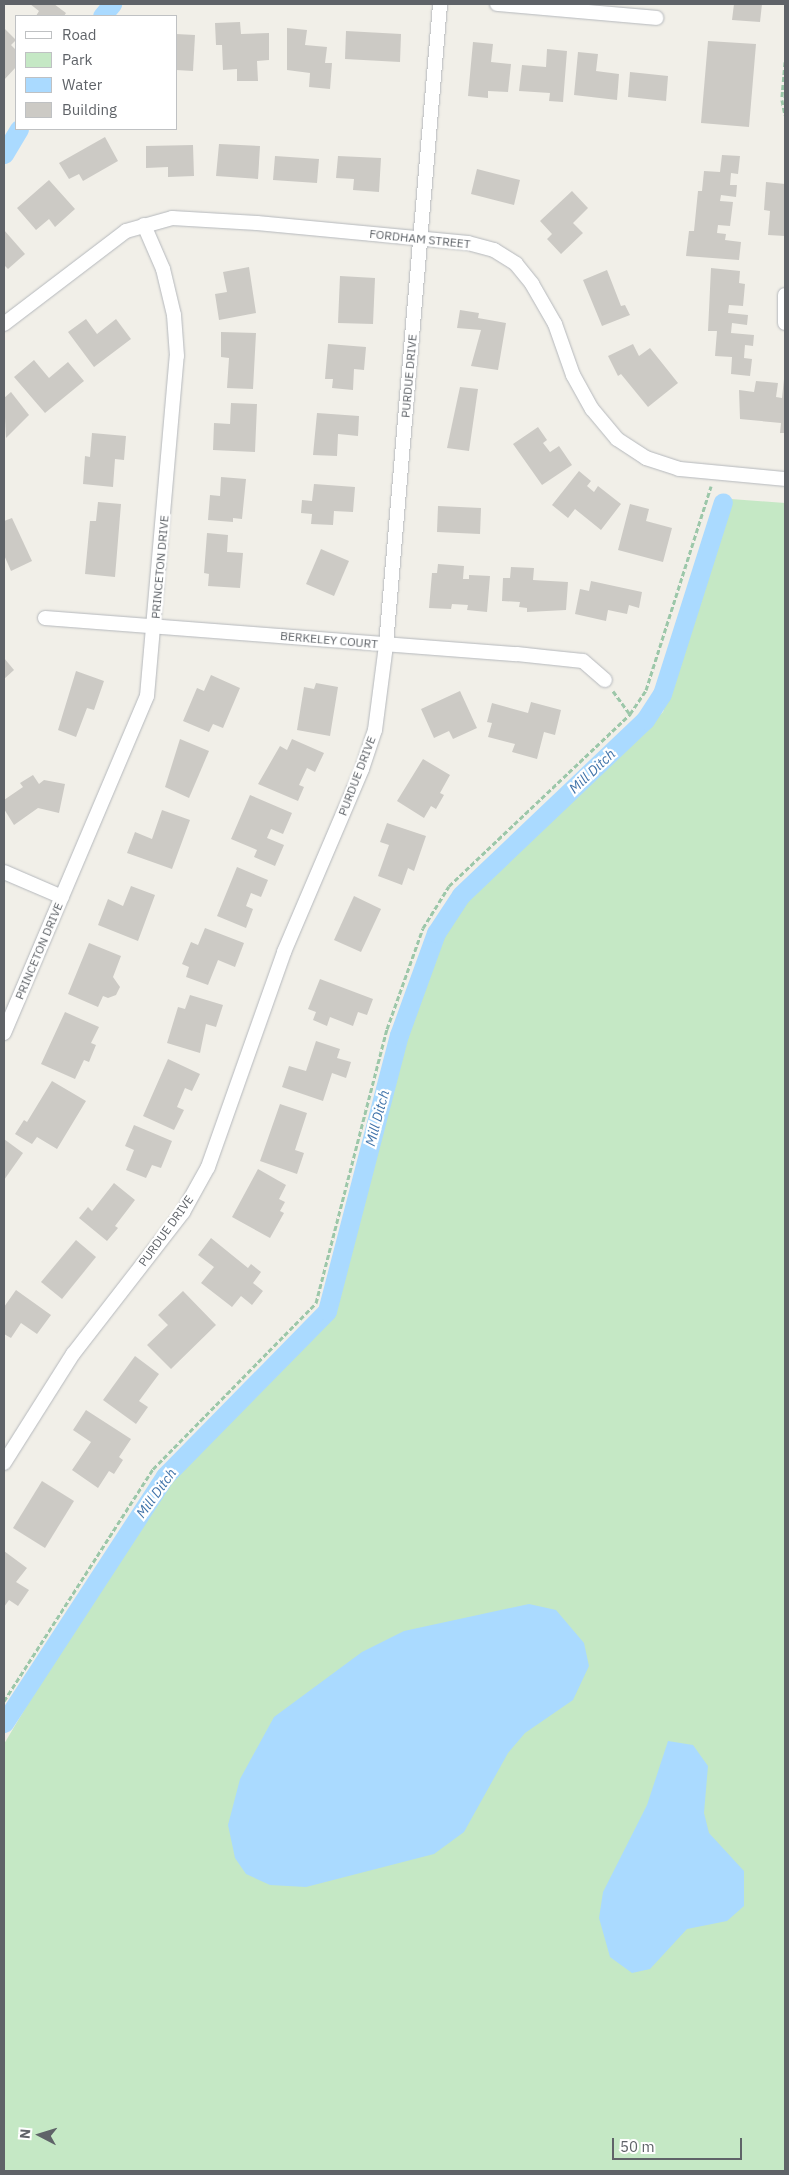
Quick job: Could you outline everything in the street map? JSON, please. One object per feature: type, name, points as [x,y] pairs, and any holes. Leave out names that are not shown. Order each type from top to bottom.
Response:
[{"type":"street","name":"PURDUE DRIVE","points":[[4,1463],[74,1354],[183,1212],[208,1167],[284,952],[362,769],[375,730],[386,645],[421,238],[424,162],[440,4]]},
{"type":"street","points":[[497,4],[656,18]]},
{"type":"street","name":"FORDHAM STREET","points":[[4,324],[126,231],[172,218],[468,242],[494,250],[516,264],[532,284],[555,324],[573,375],[592,409],[617,439],[646,458],[679,469],[785,479]]},
{"type":"street","name":"PRINCETON DRIVE","points":[[4,1033],[147,696],[156,624],[177,356],[174,315],[163,269],[144,225]]},
{"type":"street","points":[[785,295],[785,323]]},
{"type":"street","name":"BERKELEY COURT","points":[[45,618],[156,624],[582,662],[605,680]]},
{"type":"street","name":"PRINCETON DRIVE","points":[[4,872],[62,897]]},
{"type":"path","points":[[785,62],[782,100],[785,115]]},
{"type":"path","points":[[4,1701],[154,1469],[316,1303],[387,1029],[423,928],[449,886],[630,714],[646,690],[715,473]]},
{"type":"path","points":[[605,680],[630,714]]},
{"type":"green space","points":[[731,499],[785,503],[785,2171],[4,2171],[4,1744],[104,1576],[183,1464],[337,1308],[404,1032],[442,937],[461,904],[663,712]]},
{"type":"water","points":[[529,1604],[556,1610],[584,1643],[589,1666],[573,1700],[525,1733],[508,1753],[464,1832],[434,1854],[306,1887],[270,1885],[246,1874],[235,1858],[228,1825],[240,1779],[274,1717],[362,1652],[404,1631]]},
{"type":"water","points":[[668,1741],[693,1745],[708,1766],[704,1813],[709,1833],[744,1871],[744,1906],[727,1921],[687,1929],[650,1969],[632,1973],[610,1957],[599,1918],[603,1892],[647,1805]]},
{"type":"building","points":[[30,4],[54,4],[66,13],[65,15],[37,15],[39,11]]},
{"type":"building","points":[[734,4],[762,4],[760,22],[732,20]]},
{"type":"building","points":[[240,22],[241,34],[269,33],[269,60],[257,61],[258,81],[237,81],[237,69],[223,70],[222,45],[216,45],[215,23]]},
{"type":"building","points":[[4,28],[15,39],[11,45],[15,49],[15,68],[4,80]]},
{"type":"building","points":[[287,28],[307,30],[305,45],[327,47],[325,63],[332,63],[330,89],[309,87],[310,73],[287,70]]},
{"type":"building","points":[[346,31],[401,34],[400,62],[345,59]]},
{"type":"building","points":[[178,34],[195,35],[193,71],[178,70]]},
{"type":"building","points":[[708,41],[756,44],[749,127],[701,123]]},
{"type":"building","points":[[473,42],[493,44],[491,62],[511,64],[508,92],[488,91],[488,98],[468,96]]},
{"type":"building","points":[[547,49],[567,51],[563,102],[549,101],[550,93],[519,91],[522,65],[546,67]]},
{"type":"building","points":[[578,52],[598,54],[596,71],[619,74],[617,100],[574,95]]},
{"type":"building","points":[[630,72],[668,76],[666,101],[628,97]]},
{"type":"building","points":[[105,137],[118,161],[83,181],[79,174],[69,179],[59,163]]},
{"type":"building","points":[[219,144],[260,146],[258,179],[216,176]]},
{"type":"building","points":[[193,145],[194,176],[168,177],[168,167],[146,168],[146,146]]},
{"type":"building","points":[[722,155],[740,156],[738,174],[731,173],[730,185],[737,185],[736,197],[721,195],[720,201],[733,202],[730,226],[718,225],[717,233],[726,234],[725,240],[741,242],[739,260],[686,256],[689,231],[694,231],[698,191],[702,191],[704,171],[720,172]]},
{"type":"building","points":[[275,156],[319,159],[317,183],[273,180]]},
{"type":"building","points":[[338,156],[381,158],[379,192],[353,190],[354,179],[336,178]]},
{"type":"building","points":[[477,169],[520,180],[514,205],[471,194]]},
{"type":"building","points":[[49,180],[75,209],[55,227],[49,219],[36,230],[17,208]]},
{"type":"building","points":[[766,182],[785,184],[785,236],[768,235],[770,211],[764,210]]},
{"type":"building","points":[[572,191],[588,208],[573,223],[583,233],[561,254],[547,239],[552,234],[540,221]]},
{"type":"building","points":[[4,230],[25,254],[8,269],[4,265]]},
{"type":"building","points":[[249,267],[256,313],[219,320],[215,294],[227,292],[223,272]]},
{"type":"building","points":[[711,268],[740,271],[739,283],[745,284],[743,306],[729,305],[728,313],[748,315],[747,325],[732,323],[731,333],[754,335],[753,346],[745,345],[744,358],[752,359],[750,376],[731,374],[732,357],[715,356],[717,331],[708,331]]},
{"type":"building","points":[[607,270],[621,306],[625,305],[630,315],[602,326],[583,280]]},
{"type":"building","points":[[340,276],[375,278],[373,324],[338,323]]},
{"type":"building","points":[[460,310],[479,313],[478,318],[506,323],[498,370],[471,366],[481,330],[457,328]]},
{"type":"building","points":[[86,319],[97,334],[116,319],[131,339],[94,367],[68,332]]},
{"type":"building","points":[[221,332],[256,333],[253,389],[227,388],[229,358],[221,357]]},
{"type":"building","points":[[328,344],[366,347],[364,370],[354,369],[353,390],[332,388],[333,379],[325,379]]},
{"type":"building","points":[[633,344],[639,356],[650,348],[678,383],[648,407],[621,374],[618,376],[608,356]]},
{"type":"building","points":[[34,360],[49,378],[68,362],[84,381],[45,413],[14,377]]},
{"type":"building","points":[[784,379],[785,433],[780,433],[781,423],[740,419],[739,390],[754,392],[756,381],[778,383],[776,397],[782,398]]},
{"type":"building","points":[[460,387],[478,389],[469,451],[447,448]]},
{"type":"building","points":[[11,392],[29,415],[6,438],[4,398]]},
{"type":"building","points":[[231,403],[257,404],[255,452],[213,450],[214,423],[230,424]]},
{"type":"building","points":[[317,413],[359,416],[358,436],[338,434],[337,456],[313,455]]},
{"type":"building","points":[[538,427],[547,440],[543,443],[550,452],[559,446],[572,465],[542,485],[513,444]]},
{"type":"building","points":[[92,433],[126,436],[124,460],[115,459],[113,487],[83,484],[85,456],[90,457]]},
{"type":"building","points":[[579,471],[591,481],[587,486],[594,492],[598,486],[621,504],[601,530],[575,509],[568,518],[552,505]]},
{"type":"building","points":[[221,477],[246,479],[242,519],[233,518],[233,522],[208,520],[210,495],[220,496]]},
{"type":"building","points":[[314,484],[355,487],[353,512],[334,511],[333,525],[311,524],[312,514],[301,513],[302,500],[312,501]]},
{"type":"building","points":[[98,502],[121,504],[115,577],[85,574],[90,521],[96,521]]},
{"type":"building","points":[[630,504],[649,509],[646,521],[672,528],[663,562],[618,550]]},
{"type":"building","points":[[438,506],[481,508],[480,534],[437,532]]},
{"type":"building","points":[[12,518],[32,561],[11,571],[4,555],[4,521]]},
{"type":"building","points":[[207,533],[228,535],[227,552],[243,553],[240,588],[208,586],[209,574],[204,573]]},
{"type":"building","points":[[321,549],[349,561],[334,596],[306,584]]},
{"type":"building","points":[[438,564],[464,566],[463,579],[469,579],[469,575],[490,576],[487,612],[467,610],[468,605],[452,604],[451,609],[429,608],[432,573],[437,573]]},
{"type":"building","points":[[511,567],[534,568],[533,580],[568,582],[566,610],[527,612],[527,608],[519,607],[520,602],[502,601],[503,578],[510,578]]},
{"type":"building","points":[[591,581],[642,592],[639,608],[629,605],[627,614],[608,610],[606,621],[575,614],[580,589],[589,591]]},
{"type":"building","points":[[4,658],[14,670],[4,679]]},
{"type":"building","points":[[76,671],[104,681],[94,710],[87,708],[76,737],[58,730]]},
{"type":"building","points":[[211,675],[240,688],[223,728],[213,724],[209,732],[183,721],[197,688],[204,691]]},
{"type":"building","points":[[316,683],[338,687],[330,736],[297,730],[304,687],[314,689]]},
{"type":"building","points":[[460,691],[477,728],[453,739],[449,731],[434,738],[421,709]]},
{"type":"building","points":[[531,702],[561,710],[555,735],[544,732],[537,759],[512,752],[515,744],[488,737],[492,723],[487,722],[492,703],[528,713]]},
{"type":"building","points":[[180,739],[209,751],[189,798],[165,787]]},
{"type":"building","points":[[292,739],[324,753],[315,772],[307,768],[299,785],[304,787],[298,801],[258,784],[280,746],[287,750]]},
{"type":"building","points":[[423,759],[450,775],[440,793],[444,795],[436,809],[431,806],[424,818],[397,801]]},
{"type":"building","points":[[33,775],[39,784],[44,780],[65,784],[59,813],[38,808],[14,825],[4,809],[4,800],[23,787],[20,783]]},
{"type":"building","points":[[250,795],[292,813],[283,834],[271,829],[267,838],[284,845],[275,866],[254,857],[257,850],[231,839]]},
{"type":"building","points":[[162,810],[190,820],[172,869],[127,853],[135,832],[152,839]]},
{"type":"building","points":[[387,823],[426,836],[414,871],[408,868],[402,885],[378,876],[389,845],[380,842]]},
{"type":"building","points":[[237,867],[268,880],[261,897],[251,893],[246,906],[253,909],[246,928],[217,916]]},
{"type":"building","points":[[131,886],[155,895],[138,941],[98,925],[108,899],[123,906]]},
{"type":"building","points":[[354,896],[381,909],[361,952],[334,940]]},
{"type":"building","points":[[205,928],[244,943],[235,967],[218,960],[208,985],[186,977],[189,967],[182,964],[191,942],[198,945]]},
{"type":"building","points":[[89,943],[121,956],[113,977],[120,987],[116,995],[108,998],[103,996],[98,1007],[68,994]]},
{"type":"building","points":[[320,979],[373,999],[367,1015],[358,1012],[353,1026],[330,1017],[327,1026],[313,1020],[316,1012],[308,1009]]},
{"type":"building","points":[[190,995],[223,1005],[216,1027],[206,1024],[200,1053],[167,1043],[178,1007],[185,1009]]},
{"type":"building","points":[[65,1012],[99,1027],[91,1043],[96,1045],[89,1062],[84,1060],[75,1079],[41,1064]]},
{"type":"building","points":[[316,1041],[340,1049],[337,1058],[351,1062],[346,1078],[332,1073],[323,1101],[282,1087],[289,1066],[306,1071]]},
{"type":"building","points":[[168,1059],[200,1074],[192,1091],[185,1088],[177,1107],[184,1110],[174,1130],[143,1116]]},
{"type":"building","points":[[52,1081],[86,1101],[57,1149],[37,1137],[32,1144],[15,1134],[24,1120],[27,1122]]},
{"type":"building","points":[[280,1104],[307,1113],[295,1150],[304,1153],[297,1174],[260,1161]]},
{"type":"building","points":[[134,1125],[172,1141],[161,1168],[152,1165],[146,1178],[126,1170],[134,1150],[125,1146]]},
{"type":"building","points":[[4,1139],[23,1153],[4,1180]]},
{"type":"building","points":[[258,1169],[286,1185],[279,1199],[285,1202],[280,1211],[284,1213],[270,1238],[232,1217]]},
{"type":"building","points":[[114,1183],[135,1200],[115,1226],[118,1228],[107,1241],[79,1218],[88,1207],[92,1211]]},
{"type":"building","points":[[211,1238],[248,1268],[251,1264],[261,1272],[253,1283],[263,1291],[252,1305],[241,1296],[232,1307],[201,1283],[214,1267],[198,1255]]},
{"type":"building","points":[[76,1240],[96,1257],[62,1299],[41,1282]]},
{"type":"building","points":[[16,1290],[51,1315],[37,1334],[21,1323],[11,1338],[4,1334],[4,1307]]},
{"type":"building","points":[[183,1291],[216,1325],[171,1369],[147,1345],[168,1325],[158,1315]]},
{"type":"building","points":[[135,1356],[159,1374],[139,1401],[148,1407],[136,1424],[103,1400]]},
{"type":"building","points":[[86,1410],[131,1439],[119,1457],[123,1460],[114,1474],[109,1471],[98,1488],[72,1470],[91,1442],[73,1430]]},
{"type":"building","points":[[42,1481],[74,1501],[45,1548],[13,1528]]},
{"type":"building","points":[[4,1551],[27,1568],[16,1582],[29,1590],[18,1606],[9,1600],[4,1607]]},
{"type":"waterway","points":[[103,15],[112,4]]},
{"type":"waterway","points":[[4,154],[18,130]]},
{"type":"waterway","name":"Mill Ditch","points":[[4,1723],[165,1476],[327,1311],[399,1035],[436,933],[461,895],[645,720],[662,694],[723,502]]}]
